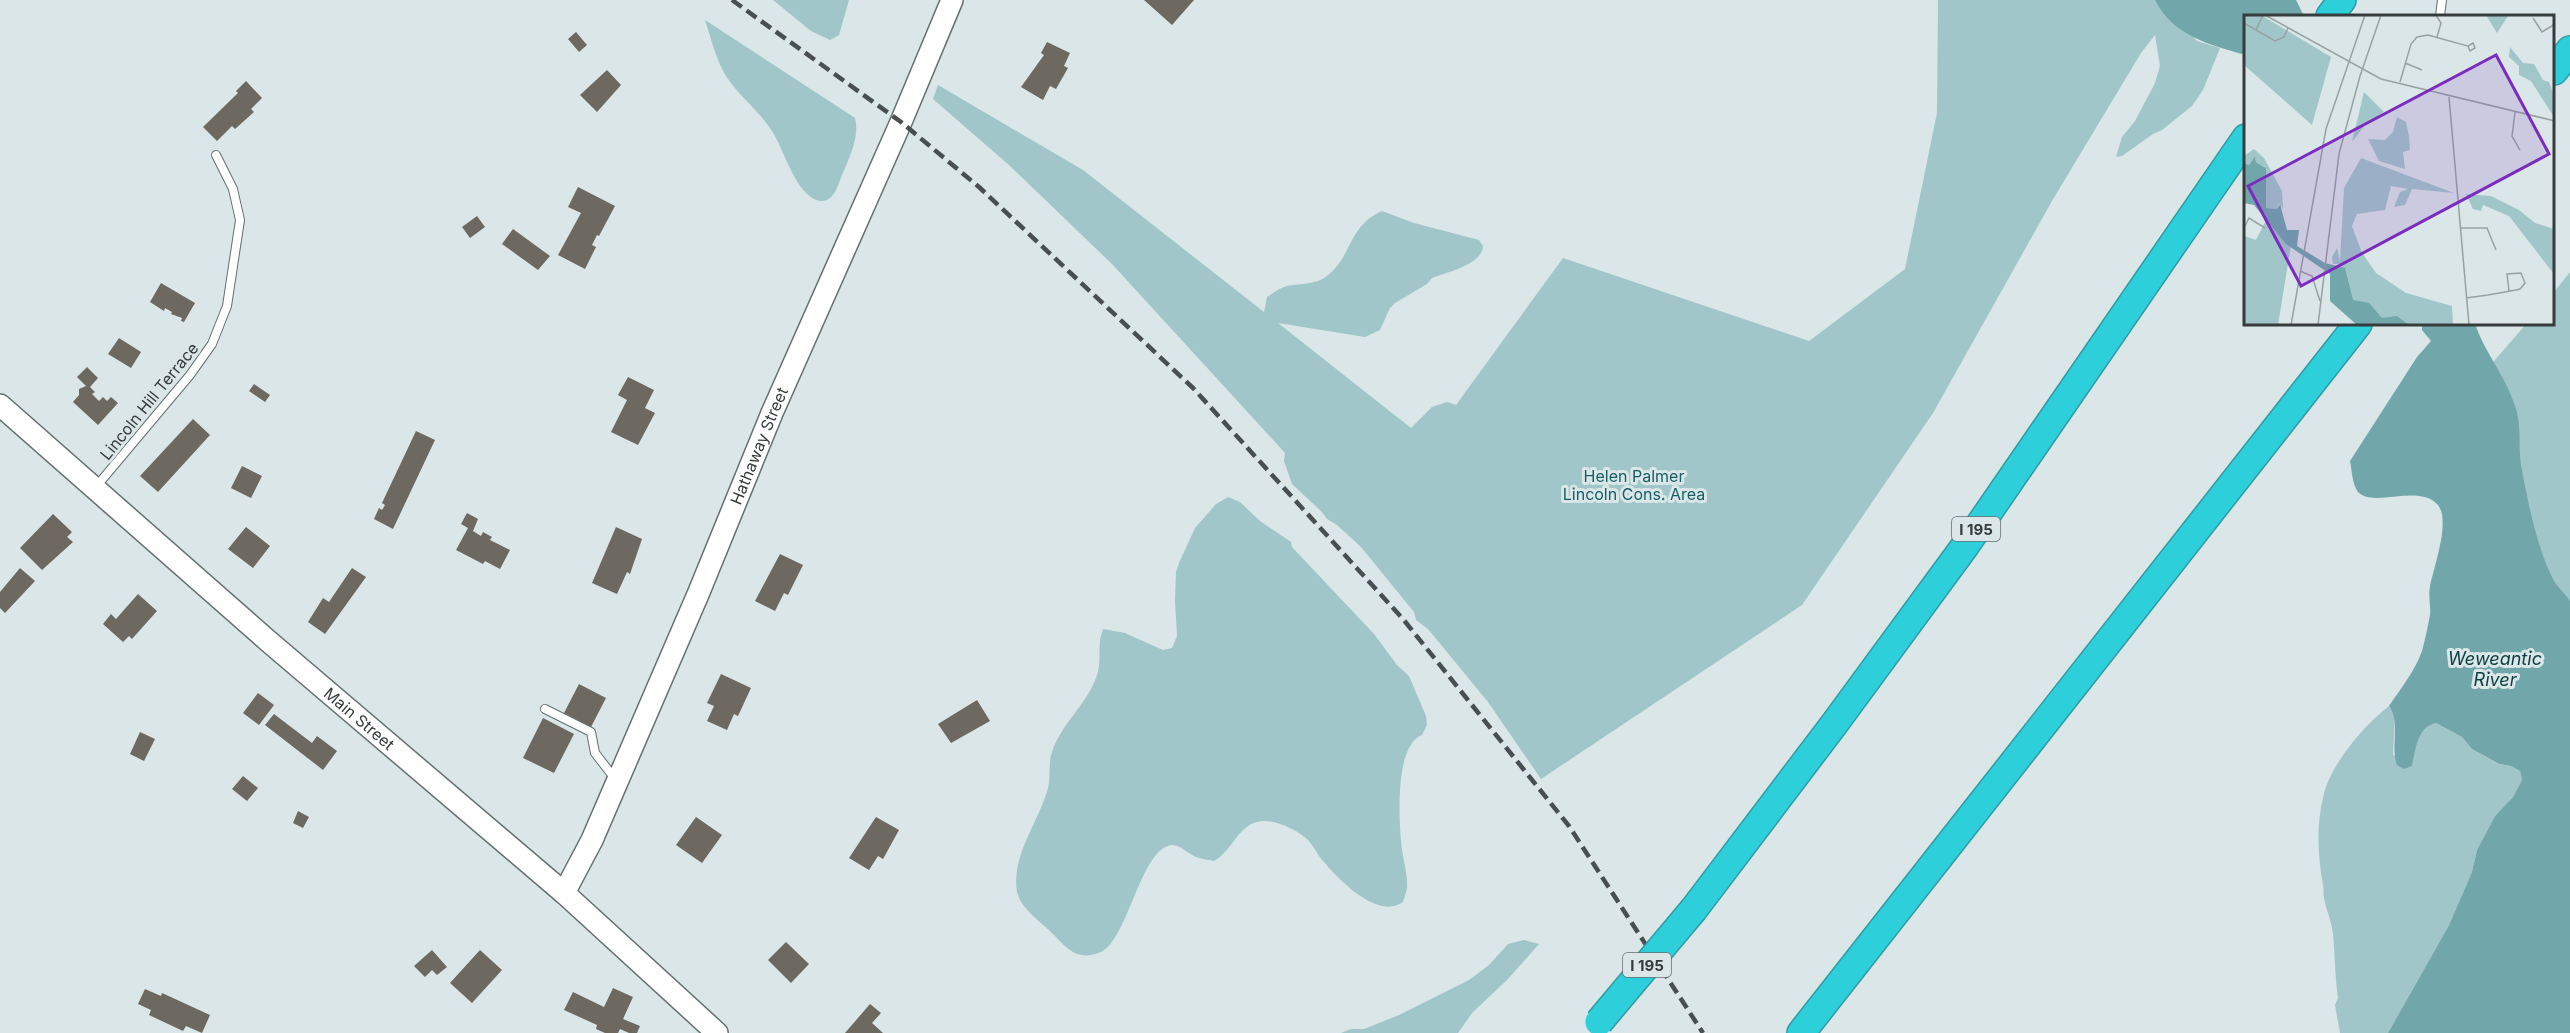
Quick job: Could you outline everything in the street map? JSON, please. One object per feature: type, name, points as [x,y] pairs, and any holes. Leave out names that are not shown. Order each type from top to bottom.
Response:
[{"type":"highway","points":[[2555,69],[2570,50]]},
{"type":"highway","name":"I 195","points":[[1594,1028],[1694,909],[1835,723],[1958,555],[2244,140]]},
{"type":"highway","points":[[1801,1033],[2356,326]]},
{"type":"street","name":"Hathaway Street","points":[[564,893],[592,840],[699,592],[776,405],[902,122],[952,0]]},
{"type":"street","name":"Main Street","points":[[0,405],[267,640],[564,893],[717,1033]]},
{"type":"lane","points":[[2440,15],[2442,0]]},
{"type":"lane","name":"Lincoln Hill Terrace","points":[[94,489],[190,375],[212,344],[227,306],[240,220],[233,189],[216,155]]},
{"type":"lane","points":[[545,709],[591,732],[595,753],[617,781]]},
{"type":"green space","points":[[773,0],[849,0],[839,35],[830,40],[811,31]]},
{"type":"green space","name":"Helen Palmer Lincoln Cons. Area","points":[[1938,0],[2156,0],[2197,41],[2220,48],[2203,90],[2192,106],[2162,130],[2122,156],[2116,157],[2122,137],[2135,121],[2155,83],[2160,66],[2155,35],[2141,53],[2052,201],[1933,413],[1802,605],[1541,779],[1488,702],[1428,629],[1416,620],[1414,612],[1361,547],[1327,519],[1292,484],[1284,461],[1285,453],[1112,264],[1009,165],[933,99],[938,85],[1083,170],[1264,312],[1267,297],[1277,291],[1287,286],[1318,281],[1327,276],[1341,260],[1356,233],[1371,217],[1382,211],[1414,223],[1479,240],[1483,246],[1477,258],[1463,267],[1432,278],[1427,284],[1395,303],[1390,308],[1380,330],[1365,337],[1278,323],[1411,428],[1432,407],[1447,402],[1456,405],[1563,258],[1809,341],[1905,269],[1937,113]]},
{"type":"green space","points":[[705,20],[855,118],[856,133],[853,147],[837,188],[829,199],[821,201],[813,199],[800,185],[772,131],[722,70]]},
{"type":"green space","points":[[2570,272],[2570,623],[2407,462],[2524,326],[2555,326],[2555,291]]},
{"type":"green space","points":[[1228,497],[1240,502],[1260,521],[1291,542],[1292,547],[1374,634],[1397,665],[1409,676],[1426,716],[1427,725],[1422,735],[1413,741],[1403,767],[1400,830],[1407,888],[1403,902],[1393,906],[1382,906],[1360,896],[1322,860],[1304,836],[1280,824],[1262,821],[1254,823],[1241,832],[1226,851],[1214,861],[1196,857],[1175,845],[1161,850],[1143,877],[1111,944],[1093,955],[1080,955],[1065,946],[1033,916],[1017,892],[1018,865],[1048,788],[1052,752],[1061,732],[1092,688],[1099,666],[1103,629],[1125,633],[1163,650],[1172,648],[1177,636],[1175,601],[1176,572],[1179,563],[1195,528],[1216,504]]},
{"type":"green space","points":[[2389,706],[2395,714],[2393,755],[2412,766],[2421,734],[2430,725],[2436,723],[2462,737],[2472,749],[2498,764],[2511,766],[2520,771],[2522,780],[2513,797],[2495,816],[2477,850],[2472,872],[2449,925],[2388,1033],[2340,1033],[2335,1005],[2338,998],[2333,934],[2324,896],[2319,852],[2321,809],[2332,773],[2340,760],[2359,735]]},
{"type":"green space","points":[[1524,940],[1539,944],[1507,980],[1472,1013],[1458,1033],[1341,1033],[1351,1029],[1364,1029],[1399,1015],[1469,980],[1489,965],[1508,944]]},
{"type":"water","points":[[2155,0],[2296,0],[2304,15],[2244,15],[2244,54],[2206,43],[2182,31],[2163,12]]},
{"type":"water","name":"Weweantic River","points":[[2422,326],[2476,326],[2515,406],[2521,465],[2537,538],[2553,579],[2570,601],[2570,1033],[2388,1033],[2449,925],[2472,872],[2477,850],[2495,816],[2513,797],[2522,780],[2520,771],[2511,766],[2499,764],[2472,749],[2462,737],[2436,723],[2430,725],[2421,734],[2412,766],[2404,769],[2397,765],[2395,758],[2395,727],[2393,712],[2389,706],[2412,672],[2422,651],[2430,615],[2429,590],[2443,521],[2437,504],[2429,498],[2408,496],[2374,498],[2358,492],[2353,481],[2350,461],[2417,357],[2431,341],[2422,330]]},
{"type":"building","points":[[1144,0],[1194,0],[1172,25]]},
{"type":"building","points":[[576,32],[587,45],[579,52],[568,39]]},
{"type":"building","points":[[1047,42],[1070,53],[1064,66],[1068,68],[1056,89],[1050,86],[1043,100],[1021,87],[1044,55],[1041,53]]},
{"type":"building","points":[[607,70],[621,85],[597,112],[580,95]]},
{"type":"building","points":[[246,81],[262,98],[251,109],[254,112],[235,129],[232,126],[217,141],[203,127],[238,93],[236,91]]},
{"type":"building","points":[[578,187],[615,206],[592,245],[596,247],[585,269],[558,255],[581,213],[568,207]]},
{"type":"building","points":[[477,216],[485,227],[470,238],[462,227]]},
{"type":"building","points":[[513,229],[550,256],[538,270],[502,244]]},
{"type":"building","points":[[161,283],[195,303],[184,322],[181,321],[182,318],[171,314],[172,312],[165,308],[164,311],[150,302]]},
{"type":"building","points":[[119,338],[141,352],[131,368],[108,354]]},
{"type":"building","points":[[87,367],[98,378],[90,387],[95,392],[92,394],[99,401],[103,397],[107,401],[111,397],[118,403],[98,425],[73,402],[79,395],[79,389],[86,386],[77,377]]},
{"type":"building","points":[[628,377],[654,390],[645,408],[655,413],[638,445],[611,432],[627,400],[618,395]]},
{"type":"building","points":[[254,384],[270,395],[265,402],[249,391]]},
{"type":"building","points":[[193,419],[210,435],[158,492],[140,476]]},
{"type":"building","points":[[416,431],[435,440],[393,529],[374,519],[379,508],[382,510],[385,505],[382,503]]},
{"type":"building","points":[[242,466],[262,476],[251,498],[231,488]]},
{"type":"building","points":[[467,513],[478,519],[473,531],[481,536],[483,532],[492,537],[490,540],[510,550],[500,569],[485,561],[483,564],[456,550],[468,528],[461,524]]},
{"type":"building","points":[[53,514],[72,532],[67,537],[73,542],[42,570],[20,548]]},
{"type":"building","points":[[246,527],[270,546],[253,568],[228,549]]},
{"type":"building","points":[[616,527],[642,539],[630,574],[627,572],[617,594],[592,583]]},
{"type":"building","points":[[780,554],[803,565],[788,595],[784,593],[775,611],[755,601]]},
{"type":"building","points":[[20,568],[35,581],[5,613],[0,608],[0,592]]},
{"type":"building","points":[[352,568],[366,577],[325,634],[308,622],[323,598],[329,602]]},
{"type":"building","points":[[138,594],[157,611],[132,639],[129,636],[123,642],[103,624],[111,614],[116,619]]},
{"type":"building","points":[[721,674],[751,688],[738,716],[734,714],[727,730],[707,721],[714,706],[707,703]]},
{"type":"building","points":[[579,684],[606,698],[591,727],[564,713]]},
{"type":"building","points":[[258,693],[274,705],[259,725],[243,713]]},
{"type":"building","points":[[977,700],[990,721],[951,743],[938,724]]},
{"type":"building","points":[[274,714],[312,743],[317,736],[337,751],[323,770],[265,725]]},
{"type":"building","points":[[543,718],[574,734],[554,773],[523,758]]},
{"type":"building","points":[[140,732],[155,739],[144,761],[130,754]]},
{"type":"building","points":[[243,776],[258,788],[247,801],[232,789]]},
{"type":"building","points":[[298,811],[309,817],[303,828],[293,823]]},
{"type":"building","points":[[696,817],[722,835],[702,863],[676,845]]},
{"type":"building","points":[[876,817],[899,830],[883,859],[878,856],[869,870],[849,858]]},
{"type":"building","points":[[786,942],[809,964],[791,983],[768,960]]},
{"type":"building","points":[[432,950],[447,967],[437,975],[432,970],[425,977],[414,966]]},
{"type":"building","points":[[480,950],[502,970],[472,1003],[450,983]]},
{"type":"building","points":[[613,988],[633,997],[623,1019],[640,1026],[637,1033],[629,1033],[620,1029],[618,1033],[605,1033],[596,1029],[597,1025],[564,1010],[573,992],[604,1007]]},
{"type":"building","points":[[145,989],[161,996],[162,993],[210,1015],[202,1033],[186,1026],[183,1031],[149,1015],[151,1010],[138,1004]]},
{"type":"building","points":[[870,1004],[881,1013],[872,1023],[883,1033],[845,1033]]},
{"type":"railway","points":[[732,0],[901,122],[979,187],[1193,388],[1403,619],[1569,826],[1703,1033]]}]
